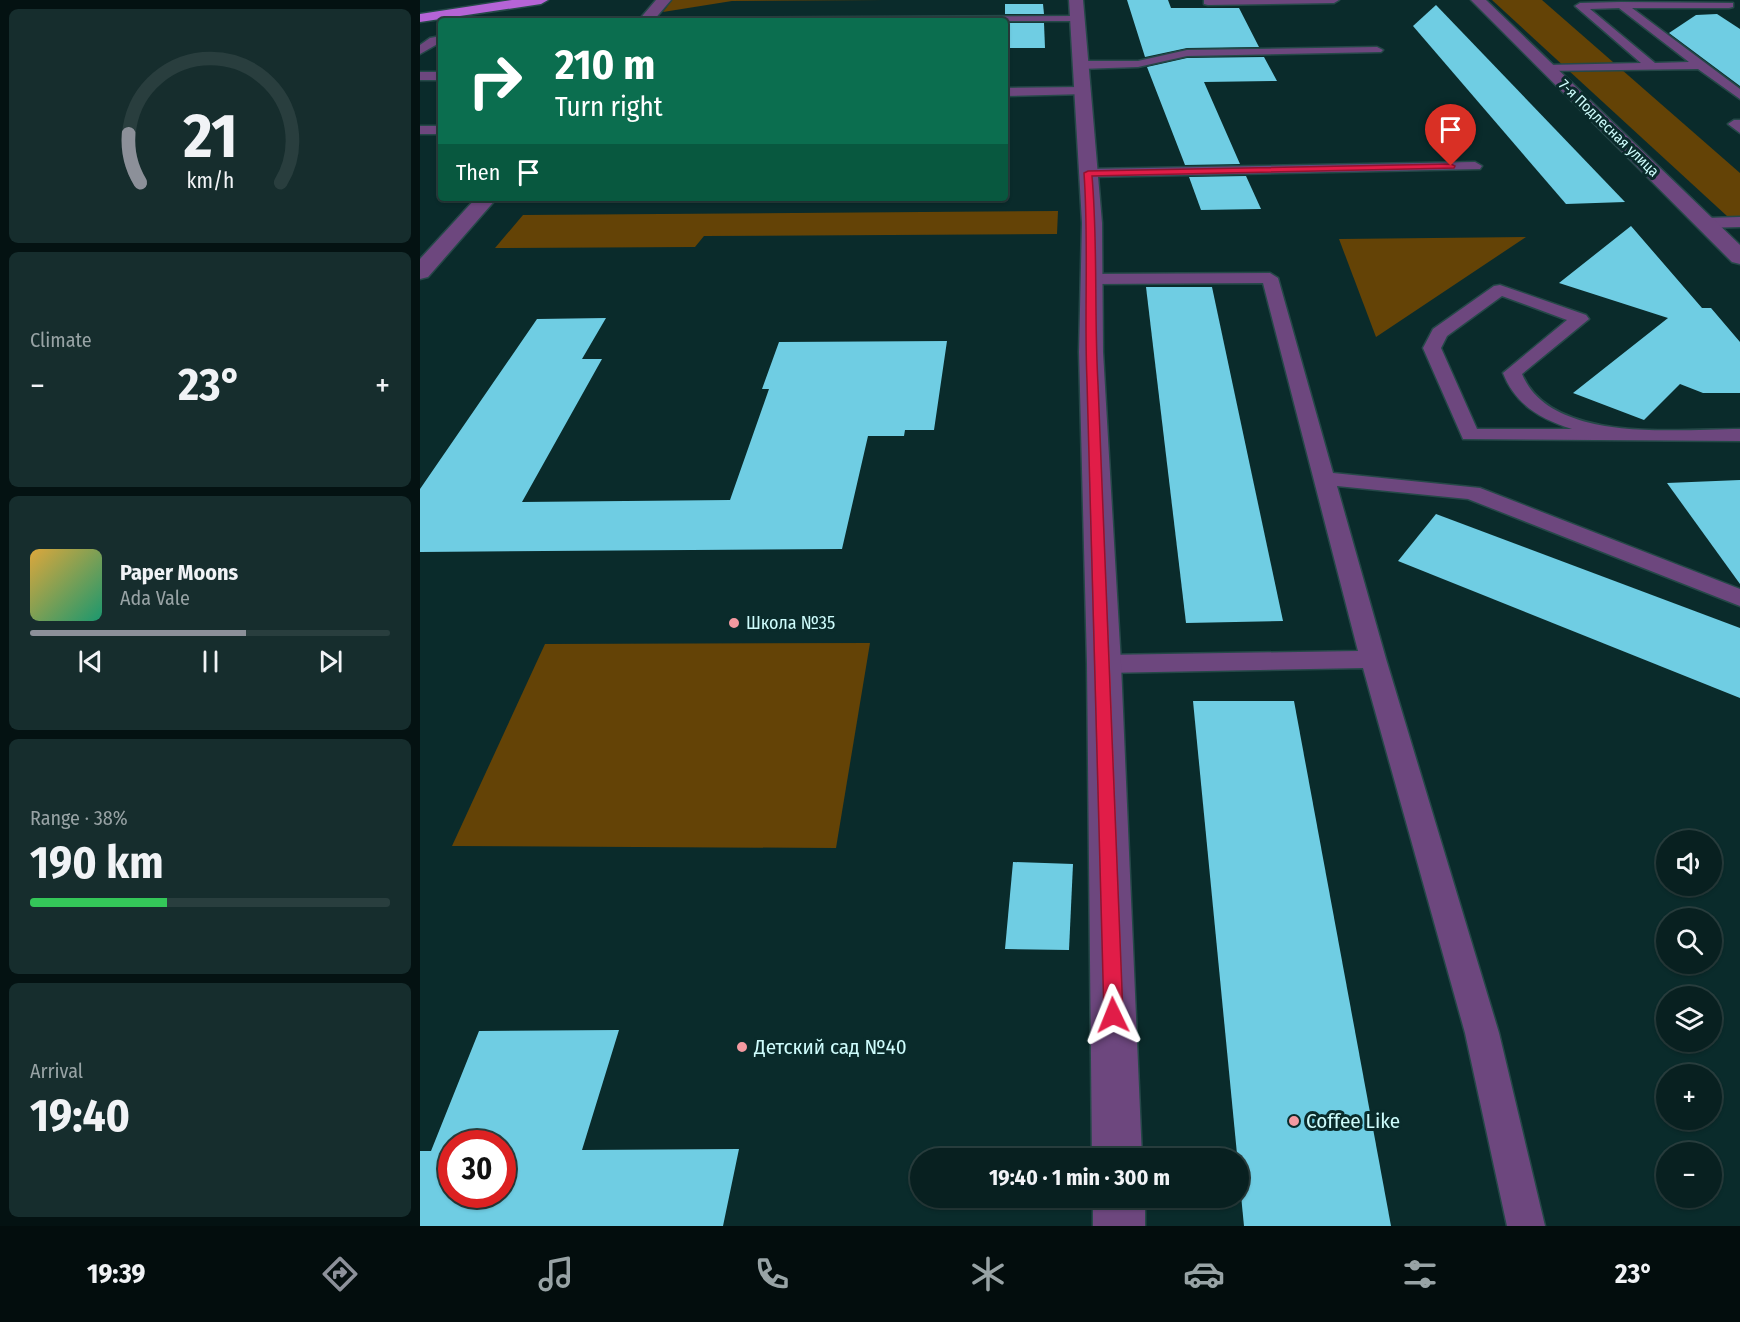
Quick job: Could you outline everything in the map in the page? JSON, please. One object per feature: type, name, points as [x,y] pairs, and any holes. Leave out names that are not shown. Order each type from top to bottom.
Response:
[{"type":"main road","points":[[420,18],[541,0]]},
{"type":"street","points":[[648,18],[664,0]]},
{"type":"street","name":"7-я Подлесная улица","points":[[1478,0],[1740,257]]},
{"type":"street","points":[[1076,10],[1093,279],[1091,352],[1104,664],[1118,1148]]},
{"type":"street","points":[[420,272],[484,201]]},
{"type":"street","points":[[1119,1208],[1119,1226]]},
{"type":"lane","points":[[1208,2],[1334,0]]},
{"type":"lane","points":[[1652,66],[1580,6],[1726,2],[1740,11]]},
{"type":"lane","points":[[1621,5],[1740,95]]},
{"type":"lane","points":[[763,18],[1076,10]]},
{"type":"lane","points":[[420,51],[438,39]]},
{"type":"lane","points":[[1008,91],[1081,78],[1187,53],[1377,50]]},
{"type":"lane","points":[[1548,69],[1700,65]]},
{"type":"lane","points":[[420,76],[438,76]]},
{"type":"lane","points":[[1740,124],[1734,124],[1740,129]]},
{"type":"lane","points":[[420,130],[438,130]]},
{"type":"lane","points":[[1088,173],[1475,166]]},
{"type":"lane","points":[[1705,223],[1740,222]]},
{"type":"lane","points":[[1093,279],[1270,278],[1373,659],[1482,1033],[1526,1226]]},
{"type":"lane","points":[[1624,436],[1572,424],[1544,409],[1522,394],[1512,373],[1580,319],[1500,290],[1439,333],[1432,348],[1470,435],[1624,436],[1740,435]]},
{"type":"lane","points":[[1325,479],[1472,493],[1740,598]]},
{"type":"lane","points":[[1104,664],[1373,659]]},
{"type":"shaded area","points":[[672,0],[885,0],[732,1],[663,12]]},
{"type":"shaded area","points":[[1492,0],[1542,0],[1740,173],[1740,228]]},
{"type":"shaded area","points":[[1058,211],[1057,234],[704,236],[695,247],[495,248],[523,215]]},
{"type":"shaded area","points":[[1526,237],[1376,337],[1339,239]]},
{"type":"shaded area","points":[[870,643],[836,848],[452,846],[545,644]]},
{"type":"building","points":[[1127,0],[1168,0],[1171,8],[1239,8],[1259,47],[1187,48],[1145,57]]},
{"type":"building","points":[[1005,4],[1043,4],[1044,14],[1005,14]]},
{"type":"building","points":[[1436,5],[1625,202],[1566,204],[1413,26]]},
{"type":"building","points":[[1717,14],[1740,29],[1740,86],[1669,33],[1696,15]]},
{"type":"building","points":[[1008,23],[1044,23],[1045,48],[1008,48]]},
{"type":"building","points":[[1264,57],[1277,81],[1204,82],[1240,164],[1185,165],[1147,67],[1187,58]]},
{"type":"building","points":[[1246,176],[1261,209],[1201,210],[1189,177]]},
{"type":"building","points":[[1631,226],[1702,308],[1711,308],[1740,342],[1740,393],[1703,393],[1680,384],[1644,420],[1573,393],[1668,318],[1559,283]]},
{"type":"building","points":[[1146,287],[1212,287],[1283,621],[1186,623]]},
{"type":"building","points":[[606,318],[582,359],[602,359],[522,502],[730,500],[769,389],[762,389],[779,342],[947,341],[934,430],[905,430],[904,436],[868,436],[842,549],[420,552],[420,489],[537,319]]},
{"type":"building","points":[[1740,480],[1740,584],[1667,483]]},
{"type":"building","points":[[1436,514],[1740,628],[1740,698],[1398,561]]},
{"type":"building","points":[[1193,701],[1294,701],[1391,1226],[1244,1226],[1242,1208],[1249,1208],[1249,1148],[1236,1148]]},
{"type":"building","points":[[1013,862],[1073,864],[1069,950],[1005,949]]},
{"type":"building","points":[[619,1030],[582,1150],[739,1149],[723,1226],[420,1226],[420,1151],[431,1151],[438,1134],[438,1208],[516,1208],[516,1130],[439,1130],[479,1031]]},
{"type":"place","name":"Школа №35","points":[[734,623]]},
{"type":"place","name":"Детский сад №40","points":[[742,1047]]},
{"type":"place","name":"Coffee Like","points":[[1294,1121]]},
{"type":"route","points":[[1113,1015],[1104,664],[1091,352],[1092,223],[1088,173],[1451,166]]}]
